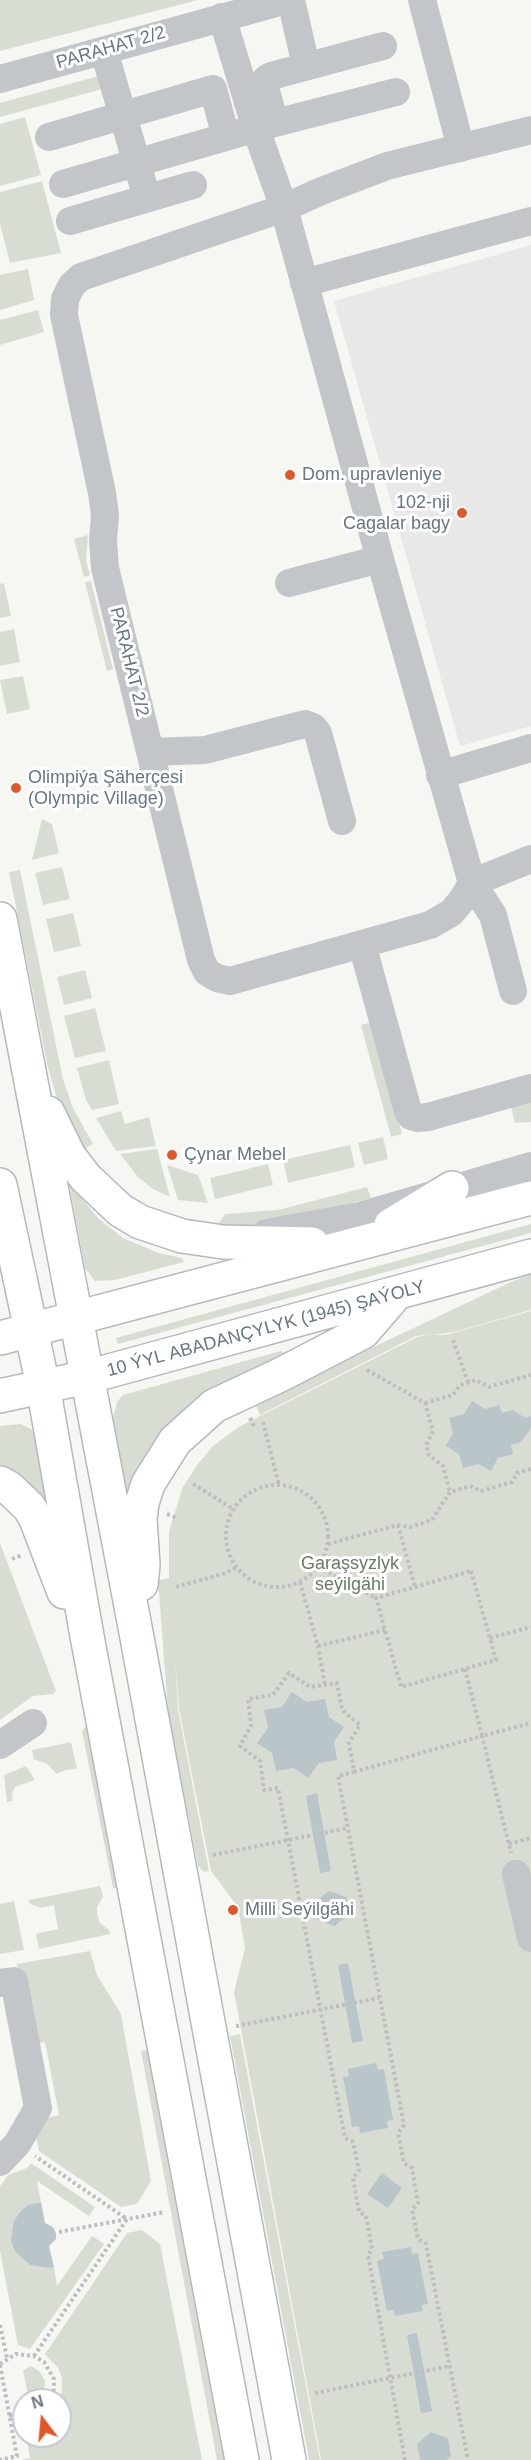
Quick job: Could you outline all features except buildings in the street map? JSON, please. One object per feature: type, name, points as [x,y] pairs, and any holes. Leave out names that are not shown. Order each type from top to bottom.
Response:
[{"type":"main road","points":[[0,919],[135,1627],[289,2460]]},
{"type":"main road","points":[[30,1073],[58,1136],[86,1178],[120,1210],[141,1222],[196,1239],[256,1245],[357,1245],[452,1188]]},
{"type":"main road","points":[[0,1185],[15,1334],[43,1386],[87,1635],[242,2460]]},
{"type":"main road","points":[[15,1334],[531,1198]]},
{"type":"main road","name":"10 ÝYL ABADANÇYLYK (1945) ŞAÝOLY","points":[[0,1396],[87,1377],[531,1256]]},
{"type":"main road","points":[[135,1627],[143,1565],[140,1519],[142,1503],[148,1484],[175,1441],[214,1406],[363,1332],[394,1295]]},
{"type":"main road","points":[[0,1483],[9,1488],[29,1507],[36,1519],[61,1586],[87,1635]]},
{"type":"street","name":"PARAHAT 2/2","points":[[0,79],[289,0]]},
{"type":"street","points":[[289,0],[306,66]]},
{"type":"street","points":[[422,0],[461,148]]},
{"type":"street","points":[[222,17],[266,126],[304,283],[440,775],[472,884],[493,915],[513,991]]},
{"type":"street","points":[[266,126],[264,84],[266,79],[383,46]]},
{"type":"street","points":[[104,51],[147,198]]},
{"type":"street","points":[[48,137],[213,90],[226,137]]},
{"type":"street","points":[[63,184],[226,137],[396,92]]},
{"type":"street","name":"PARAHAT 2/2","points":[[472,884],[451,913],[430,925],[230,981],[217,978],[207,972],[201,960],[105,568],[103,541],[105,515],[102,493],[64,315],[65,299],[72,285],[81,278],[284,208],[387,166],[531,130]]},
{"type":"street","points":[[70,221],[193,185]]},
{"type":"street","points":[[304,283],[531,221]]},
{"type":"street","points":[[289,583],[380,559]]},
{"type":"street","points":[[151,752],[205,750],[305,724],[313,727],[318,733],[342,821]]},
{"type":"street","points":[[440,775],[531,748]]},
{"type":"street","points":[[472,884],[531,859]]},
{"type":"street","points":[[362,944],[411,1116],[428,1117],[531,1088]]},
{"type":"street","points":[[196,1239],[285,1231],[360,1216],[531,1166]]},
{"type":"street","points":[[0,1745],[33,1723]]},
{"type":"street","points":[[516,1874],[531,1938]]},
{"type":"street","points":[[0,1983],[14,1981],[38,2108],[8,2153]]},
{"type":"path","points":[[453,1340],[468,1382]]},
{"type":"path","points":[[367,1370],[425,1403],[433,1431],[426,1445],[429,1455],[443,1466],[450,1492]]},
{"type":"path","points":[[425,1403],[453,1395],[460,1385],[468,1382],[476,1380],[489,1387],[531,1375]]},
{"type":"path","points":[[263,1422],[279,1486]]},
{"type":"path","points":[[328,1544],[398,1525],[410,1527],[432,1520],[450,1492],[470,1486],[481,1491],[512,1482],[517,1473],[531,1469]]},
{"type":"path","points":[[193,1484],[235,1510]]},
{"type":"path","points":[[279,1486],[303,1492],[316,1504],[326,1520],[328,1544],[318,1567],[300,1582],[282,1587],[252,1581],[237,1567],[229,1553],[227,1541],[227,1529],[235,1510],[245,1498],[256,1491],[279,1486]]},
{"type":"path","points":[[398,1525],[415,1587]]},
{"type":"path","points":[[176,1587],[226,1573],[237,1567]]},
{"type":"path","points":[[318,1567],[376,1598],[471,1571],[496,1660],[401,1687],[376,1598]]},
{"type":"path","points":[[300,1582],[318,1646],[325,1685]]},
{"type":"path","points":[[490,1638],[531,1627]]},
{"type":"path","points":[[318,1646],[385,1630]]},
{"type":"path","points":[[465,1669],[516,1874]]},
{"type":"path","points":[[354,1772],[349,1743],[360,1725],[342,1710],[337,1683],[310,1687],[289,1673],[273,1695],[248,1699],[251,1726],[240,1746],[260,1761],[264,1790],[278,1788],[345,2138],[353,2142],[359,2171],[353,2178],[359,2212],[366,2216],[372,2249],[368,2254],[393,2377],[405,2460]]},
{"type":"path","points":[[468,2460],[426,2244],[418,2239],[412,2210],[418,2203],[412,2168],[404,2163],[398,2133],[404,2125],[338,1776],[531,1724]]},
{"type":"path","points":[[213,1855],[348,1828]]},
{"type":"path","points":[[509,1844],[531,1838]]},
{"type":"path","points":[[325,2008],[379,1998]]},
{"type":"path","points":[[8,2153],[127,2220]]},
{"type":"path","points":[[59,2232],[165,2212]]},
{"type":"path","points":[[34,2356],[127,2220]]},
{"type":"path","points":[[0,2325],[7,2358]]},
{"type":"path","points":[[0,2460],[17,2456],[0,2365],[7,2358],[16,2354],[34,2356],[51,2370],[54,2388]]},
{"type":"path","points":[[315,2393],[450,2366]]},
{"type":"shaded area","name":"102-nji Cagalar bagy","points":[[531,245],[531,726],[460,746],[334,301]]},
{"type":"shaded area","points":[[472,1401],[485,1409],[499,1405],[502,1413],[512,1410],[526,1418],[531,1416],[531,1428],[521,1442],[511,1445],[513,1454],[498,1458],[491,1471],[478,1464],[463,1468],[459,1454],[446,1446],[453,1433],[449,1418],[464,1414]]},
{"type":"shaded area","points":[[292,1692],[307,1702],[325,1699],[329,1717],[344,1727],[334,1742],[337,1760],[319,1763],[308,1778],[294,1768],[276,1771],[272,1753],[257,1743],[268,1728],[264,1710],[282,1707]]},
{"type":"shaded area","points":[[317,1793],[331,1871],[320,1873],[306,1796]]},
{"type":"shaded area","points":[[329,1891],[346,1897],[349,1914],[335,1926],[318,1920],[315,1902]]},
{"type":"shaded area","points":[[348,1963],[363,2041],[352,2043],[338,1965]]},
{"type":"shaded area","points":[[376,2063],[378,2070],[384,2069],[393,2120],[387,2121],[388,2128],[360,2133],[359,2126],[352,2127],[343,2077],[349,2076],[348,2069]]},
{"type":"shaded area","points":[[382,2173],[402,2188],[388,2208],[367,2194]]},
{"type":"shaded area","points":[[41,2202],[45,2223],[53,2227],[56,2233],[56,2239],[49,2246],[54,2267],[51,2268],[30,2265],[15,2251],[11,2241],[14,2221],[20,2212],[28,2205]]},
{"type":"shaded area","points":[[411,2247],[412,2254],[418,2253],[428,2304],[422,2305],[423,2311],[395,2316],[393,2310],[387,2311],[377,2261],[384,2259],[382,2252]]},
{"type":"shaded area","points":[[417,2333],[432,2411],[421,2413],[407,2335]]},
{"type":"shaded area","points":[[431,2432],[448,2438],[451,2456],[447,2460],[420,2460],[417,2444]]},
{"type":"green space","points":[[0,0],[198,0],[0,51]]},
{"type":"green space","points":[[102,75],[106,88],[0,117],[0,103]]},
{"type":"green space","points":[[25,117],[41,175],[0,186],[0,124]]},
{"type":"green space","points":[[42,181],[61,253],[10,263],[0,224],[0,192]]},
{"type":"green space","points":[[28,269],[34,300],[0,310],[0,275]]},
{"type":"green space","points":[[38,310],[44,332],[0,345],[0,320]]},
{"type":"green space","points":[[88,535],[86,560],[90,575],[84,577],[74,539]]},
{"type":"green space","points":[[91,581],[113,669],[107,671],[85,582]]},
{"type":"green space","points":[[4,583],[11,616],[0,618],[0,584]]},
{"type":"green space","points":[[14,629],[20,662],[0,666],[0,632]]},
{"type":"green space","points":[[23,676],[30,709],[7,714],[0,680]]},
{"type":"green space","points":[[42,819],[52,824],[59,853],[32,860]]},
{"type":"green space","points":[[62,867],[70,899],[43,905],[35,873]]},
{"type":"green space","points":[[20,870],[63,1079],[73,1108],[93,1144],[83,1150],[61,1112],[48,1068],[9,872]]},
{"type":"green space","points":[[73,913],[81,946],[54,952],[46,919]]},
{"type":"green space","points":[[85,970],[92,998],[64,1005],[57,977]]},
{"type":"green space","points":[[95,1008],[106,1051],[75,1058],[64,1016]]},
{"type":"green space","points":[[373,1022],[402,1134],[391,1137],[361,1025]]},
{"type":"green space","points":[[109,1060],[119,1104],[92,1110],[86,1100],[77,1068]]},
{"type":"green space","points":[[531,1097],[531,1122],[515,1123],[510,1103]]},
{"type":"green space","points":[[121,1111],[125,1124],[149,1117],[156,1146],[116,1151],[96,1118]]},
{"type":"green space","points":[[383,1137],[388,1159],[364,1165],[358,1143]]},
{"type":"green space","points":[[350,1145],[355,1167],[288,1183],[283,1160]]},
{"type":"green space","points":[[157,1149],[170,1197],[153,1189],[138,1177],[120,1154]]},
{"type":"green space","points":[[268,1164],[273,1185],[215,1199],[210,1178]]},
{"type":"green space","points":[[167,1165],[198,1175],[208,1203],[178,1200]]},
{"type":"green space","points":[[69,1183],[98,1218],[123,1238],[159,1253],[182,1258],[184,1262],[115,1280],[95,1281],[85,1268]]},
{"type":"green space","points":[[367,1187],[371,1198],[280,1222],[215,1229],[225,1214],[278,1210]]},
{"type":"green space","points":[[531,1224],[531,1233],[118,1344],[116,1338]]},
{"type":"green space","name":"Garaşsyzlyk seýilgähi","points":[[531,1274],[531,1310],[454,1332],[433,1335],[445,1335],[531,1311],[531,2460],[321,2460],[234,1992],[245,1948],[238,1907],[211,1871],[179,1709],[175,1660],[178,1709],[209,1871],[204,1872],[198,1866],[168,1711],[158,1580],[169,1578],[169,1531],[183,1487],[213,1446],[237,1428],[260,1416],[417,1337],[431,1334],[416,1336],[260,1415],[255,1403]]},
{"type":"green space","points":[[281,1351],[285,1354],[127,1493],[113,1418],[117,1402],[123,1395]]},
{"type":"green space","points":[[21,1424],[31,1429],[35,1436],[51,1506],[48,1509],[14,1474],[0,1466],[0,1426]]},
{"type":"green space","points":[[0,1543],[56,1691],[53,1694],[33,1696],[0,1720]]},
{"type":"green space","points":[[86,1726],[89,1727],[118,1888],[113,1888],[82,1731]]},
{"type":"green space","points":[[71,1742],[77,1769],[65,1770],[57,1774],[47,1764],[34,1759],[32,1750]]},
{"type":"green space","points":[[26,1766],[35,1780],[15,1787],[12,1794],[13,1801],[7,1802],[4,1775]]},
{"type":"green space","points":[[100,1886],[103,1897],[97,1907],[97,1915],[100,1923],[109,1930],[110,1934],[39,1949],[36,1934],[58,1929],[54,1905],[41,1908],[30,1904],[29,1900]]},
{"type":"green space","points":[[14,1901],[24,1950],[0,1954],[0,1904]]},
{"type":"green space","points":[[90,1951],[97,1975],[121,2014],[151,2181],[137,2204],[121,2207],[39,2151],[33,2121],[59,2115],[45,2042],[34,2044],[17,1964]]},
{"type":"green space","points":[[240,2034],[320,2460],[309,2460],[230,2036]]},
{"type":"green space","points":[[152,2049],[229,2460],[217,2460],[141,2051]]},
{"type":"green space","points":[[31,2163],[95,2207],[89,2216],[37,2181],[41,2202],[38,2202],[51,2268],[54,2267],[57,2286],[92,2236],[104,2244],[30,2349],[18,2345],[0,2251],[0,2186],[8,2175],[27,2168]]},
{"type":"green space","points":[[142,2230],[160,2244],[202,2460],[21,2460],[30,2458],[28,2448],[72,2448],[72,2388],[62,2388],[62,2378],[58,2368],[45,2354],[127,2233]]},
{"type":"green space","points":[[31,2366],[40,2372],[45,2381],[44,2388],[27,2388],[23,2370]]},
{"type":"place","name":"Dom. upravleniye","points":[[290,475]]},
{"type":"place","name":"102-nji Cagalar bagy","points":[[462,513]]},
{"type":"place","name":"Olimpiýa Şäherçesi (Olympic Village)","points":[[16,788]]},
{"type":"place","name":"Çynar Mebel","points":[[172,1155]]},
{"type":"place","name":"Milli Seýilgähi","points":[[233,1910]]}]
